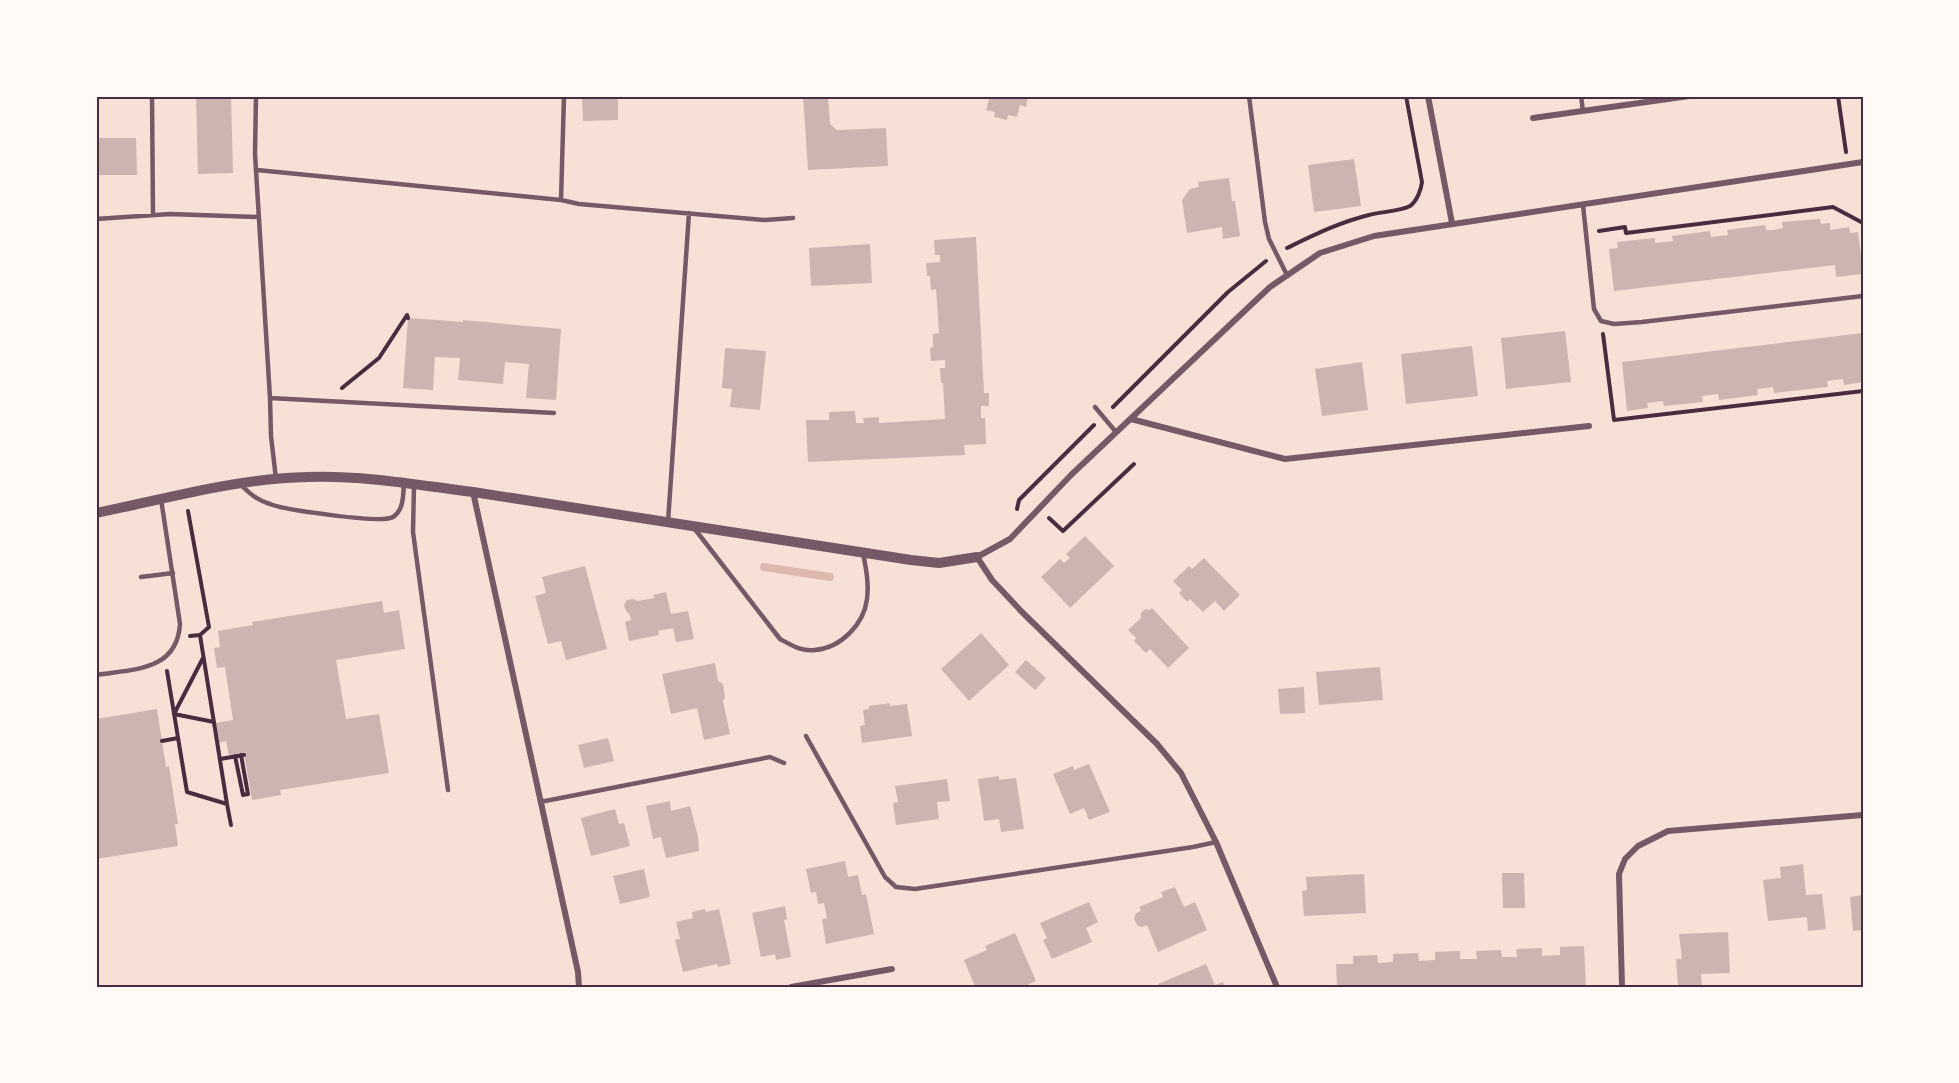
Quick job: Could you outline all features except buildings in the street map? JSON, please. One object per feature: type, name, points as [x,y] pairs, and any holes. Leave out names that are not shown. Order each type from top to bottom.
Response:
[{"type":"street","points":[[1428,96],[1452,223]]},
{"type":"street","points":[[1533,118],[1689,96]]},
{"type":"street","points":[[96,513],[240,484],[276,479],[342,477],[473,492],[694,528],[939,563],[977,558],[1010,539],[1071,475],[1270,287],[1320,253],[1374,236],[1863,162]]},
{"type":"street","points":[[1131,419],[1285,459],[1589,426]]},
{"type":"street","points":[[473,492],[578,972],[579,987]]},
{"type":"street","points":[[977,558],[992,580],[1022,612],[1157,744],[1180,773],[1216,842],[1277,987]]},
{"type":"street","points":[[1622,987],[1618,874],[1625,859],[1638,846],[1668,831],[1863,815]]},
{"type":"street","points":[[791,987],[892,969]]},
{"type":"lane","points":[[152,96],[153,215]]},
{"type":"lane","points":[[256,96],[255,154],[258,217],[271,436],[276,479]]},
{"type":"lane","points":[[561,200],[564,96]]},
{"type":"lane","points":[[1249,96],[1265,222],[1269,238],[1287,275]]},
{"type":"lane","points":[[1581,96],[1583,111]]},
{"type":"lane","points":[[257,170],[561,200],[579,204],[765,220],[793,218]]},
{"type":"lane","points":[[1583,205],[1594,309],[1601,321],[1614,324],[1642,322],[1863,296]]},
{"type":"lane","points":[[668,524],[689,213]]},
{"type":"lane","points":[[96,219],[170,214],[258,217]]},
{"type":"lane","points":[[270,398],[554,413]]},
{"type":"lane","points":[[1095,407],[1116,432]]},
{"type":"lane","points":[[240,484],[254,498],[272,505],[384,520],[392,518],[398,512],[409,483]]},
{"type":"lane","points":[[409,483],[413,532],[448,790]]},
{"type":"lane","points":[[96,675],[153,665],[165,658],[178,638],[180,624],[161,499]]},
{"type":"lane","points":[[694,528],[780,639],[795,648],[814,650],[833,645],[850,633],[862,618],[867,600],[868,581],[863,553]]},
{"type":"lane","points":[[141,577],[172,573]]},
{"type":"lane","points":[[806,736],[885,877],[896,887],[915,889],[1216,842]]},
{"type":"lane","points":[[540,801],[770,757],[784,764]]},
{"type":"path","points":[[1285,249],[1324,230],[1370,214],[1409,207],[1414,202],[1421,190],[1422,182],[1406,96]]},
{"type":"path","points":[[1838,96],[1847,164]]},
{"type":"path","points":[[1605,230],[1625,227],[1626,233],[1833,207],[1863,223]]},
{"type":"path","points":[[1110,410],[1228,292],[1267,261]]},
{"type":"path","points":[[327,401],[379,358],[407,315],[408,318]]},
{"type":"path","points":[[1601,321],[1614,420],[1863,391]]},
{"type":"path","points":[[1016,514],[1019,500],[1101,418]]},
{"type":"path","points":[[1048,517],[1063,531],[1134,464]]},
{"type":"path","points":[[188,511],[209,627],[200,635],[231,825]]},
{"type":"path","points":[[174,714],[204,657]]},
{"type":"path","points":[[167,673],[187,792],[227,804]]},
{"type":"path","points":[[174,714],[214,722]]},
{"type":"path","points":[[162,741],[178,738]]},
{"type":"path","points":[[220,759],[235,756],[243,755],[248,794],[243,795],[235,756]]},
{"type":"waterway","points":[[764,567],[830,577]]}]
